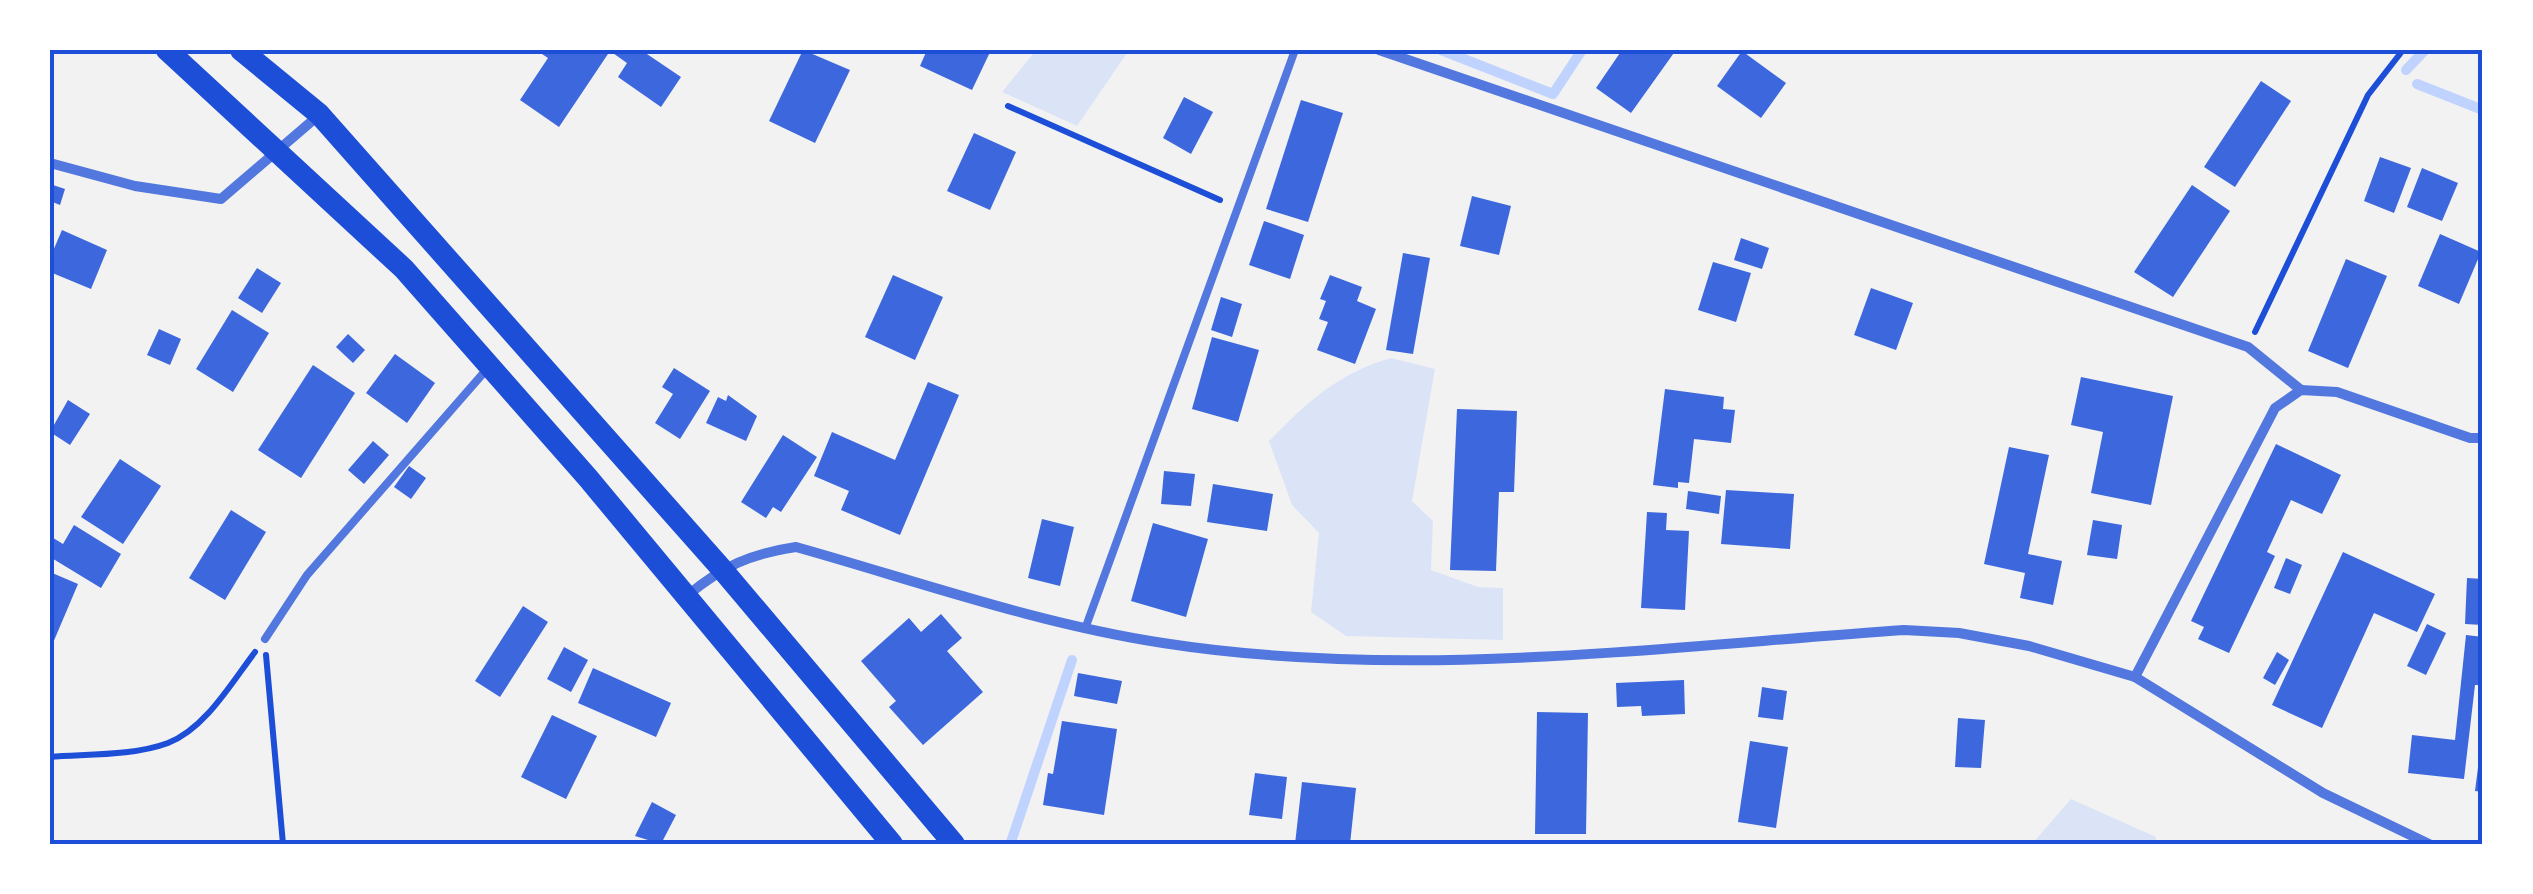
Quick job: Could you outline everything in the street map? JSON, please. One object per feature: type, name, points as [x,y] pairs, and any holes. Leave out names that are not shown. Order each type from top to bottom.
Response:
[{"type":"highway","points":[[168,50],[404,269],[688,596],[892,844]]},
{"type":"highway","points":[[241,50],[320,114],[721,568],[954,844]]},
{"type":"street","points":[[1380,50],[2248,347],[2301,390],[2336,392],[2470,438],[2483,438]]},
{"type":"street","points":[[50,162],[135,186],[221,199],[320,114]]},
{"type":"street","points":[[2135,676],[2275,408],[2301,390]]},
{"type":"street","points":[[688,596],[721,568],[752,554],[796,548],[1085,630],[1167,644],[1308,658],[1448,660],[1904,630],[1958,633],[2029,646],[2135,676],[2323,792],[2430,844]]},
{"type":"lane","points":[[1085,630],[1147,449],[1240,208],[1295,50]]},
{"type":"lane","points":[[265,639],[307,575],[490,366]]},
{"type":"path","points":[[2248,347],[2368,95],[2403,50]]},
{"type":"path","points":[[1008,106],[1240,208]]},
{"type":"path","points":[[50,756],[168,743],[187,732],[218,700],[265,639]]},
{"type":"path","points":[[265,639],[284,844]]},
{"type":"shaded area","points":[[1036,50],[1129,50],[1077,126],[1002,92]]},
{"type":"shaded area","points":[[1391,358],[1435,369],[1412,501],[1433,521],[1431,570],[1478,587],[1503,588],[1503,640],[1346,636],[1311,612],[1319,533],[1292,505],[1269,441],[1340,380]]},
{"type":"shaded area","points":[[2071,799],[2156,837],[2155,844],[2032,844]]},
{"type":"building","points":[[536,50],[641,50],[681,77],[661,107],[618,77],[627,63],[610,51],[559,127],[520,100],[548,58]]},
{"type":"building","points":[[803,50],[850,70],[815,143],[769,121]]},
{"type":"building","points":[[927,50],[991,50],[972,90],[920,66]]},
{"type":"building","points":[[1622,50],[1676,50],[1631,113],[1596,88]]},
{"type":"building","points":[[1742,51],[1786,83],[1761,118],[1717,86]]},
{"type":"building","points":[[2261,81],[2291,101],[2235,187],[2204,167]]},
{"type":"building","points":[[1184,97],[1213,112],[1191,154],[1163,138]]},
{"type":"building","points":[[1301,100],[1343,113],[1308,222],[1266,209]]},
{"type":"building","points":[[974,133],[1016,152],[990,210],[947,191]]},
{"type":"building","points":[[2380,157],[2411,168],[2394,213],[2364,201]]},
{"type":"building","points":[[2422,168],[2458,183],[2442,221],[2407,207]]},
{"type":"building","points":[[50,184],[65,189],[60,205],[50,201]]},
{"type":"building","points":[[2192,185],[2230,211],[2173,297],[2134,272]]},
{"type":"building","points":[[1472,196],[1511,206],[1499,255],[1460,246]]},
{"type":"building","points":[[1264,221],[1304,235],[1290,279],[1249,265]]},
{"type":"building","points":[[62,230],[107,250],[91,289],[50,272],[50,258]]},
{"type":"building","points":[[2440,234],[2481,252],[2459,304],[2418,286]]},
{"type":"building","points":[[1741,238],[1769,248],[1762,269],[1734,260]]},
{"type":"building","points":[[1403,253],[1430,258],[1413,354],[1386,350]]},
{"type":"building","points":[[2346,259],[2387,276],[2348,368],[2308,351]]},
{"type":"building","points":[[1713,262],[1751,273],[1736,322],[1698,310]]},
{"type":"building","points":[[257,268],[281,283],[262,313],[238,298]]},
{"type":"building","points":[[893,275],[943,297],[915,360],[865,337]]},
{"type":"building","points":[[1330,275],[1362,287],[1357,301],[1376,309],[1355,364],[1317,350],[1328,322],[1319,319],[1326,301],[1320,299]]},
{"type":"building","points":[[1871,288],[1913,303],[1896,350],[1854,335]]},
{"type":"building","points":[[1221,297],[1242,304],[1232,337],[1211,330]]},
{"type":"building","points":[[232,310],[269,333],[233,392],[196,369]]},
{"type":"building","points":[[159,329],[181,339],[170,365],[147,355]]},
{"type":"building","points":[[348,334],[365,350],[353,363],[336,347]]},
{"type":"building","points":[[1212,337],[1259,350],[1238,422],[1192,409]]},
{"type":"building","points":[[395,354],[435,383],[407,423],[366,393]]},
{"type":"building","points":[[313,365],[355,393],[301,478],[258,450]]},
{"type":"building","points":[[674,368],[710,391],[680,439],[655,423],[673,394],[662,387]]},
{"type":"building","points":[[2081,377],[2173,396],[2151,505],[2091,493],[2103,432],[2071,425]]},
{"type":"building","points":[[928,382],[959,395],[900,535],[841,510],[849,491],[814,476],[832,432],[895,460]]},
{"type":"building","points":[[1665,389],[1724,397],[1723,409],[1735,410],[1731,443],[1694,439],[1689,483],[1678,482],[1678,488],[1653,485]]},
{"type":"building","points":[[728,395],[757,416],[746,441],[706,423],[718,397],[726,401]]},
{"type":"building","points":[[68,400],[90,414],[70,445],[50,432]]},
{"type":"building","points":[[1457,409],[1517,411],[1514,492],[1499,492],[1496,571],[1450,570]]},
{"type":"building","points":[[783,435],[817,457],[781,512],[773,507],[766,518],[741,502]]},
{"type":"building","points":[[373,441],[389,455],[364,484],[348,470]]},
{"type":"building","points":[[2276,444],[2341,475],[2322,514],[2291,500],[2267,552],[2275,556],[2229,653],[2198,639],[2204,627],[2191,621]]},
{"type":"building","points":[[2009,447],[2049,455],[2028,554],[2062,561],[2053,605],[2020,598],[2025,573],[1984,564]]},
{"type":"building","points":[[120,459],[161,486],[123,544],[81,517]]},
{"type":"building","points":[[409,466],[426,478],[411,499],[394,487]]},
{"type":"building","points":[[1164,471],[1195,474],[1191,506],[1161,504]]},
{"type":"building","points":[[1213,484],[1273,494],[1267,531],[1207,522]]},
{"type":"building","points":[[1726,490],[1794,494],[1790,549],[1721,544]]},
{"type":"building","points":[[1688,491],[1721,496],[1719,514],[1686,509]]},
{"type":"building","points":[[231,510],[266,532],[225,600],[189,578]]},
{"type":"building","points":[[1647,512],[1667,513],[1666,530],[1689,531],[1685,610],[1641,608]]},
{"type":"building","points":[[1042,519],[1074,527],[1060,586],[1028,578]]},
{"type":"building","points":[[2093,520],[2122,525],[2117,559],[2087,555]]},
{"type":"building","points":[[1153,523],[1208,539],[1186,617],[1131,601]]},
{"type":"building","points":[[74,525],[121,554],[101,588],[50,557],[50,536],[63,544]]},
{"type":"building","points":[[2343,552],[2435,594],[2417,632],[2374,613],[2322,728],[2272,705]]},
{"type":"building","points":[[2286,558],[2302,565],[2290,594],[2274,588]]},
{"type":"building","points":[[50,572],[78,584],[50,650]]},
{"type":"building","points":[[2467,578],[2483,579],[2483,625],[2465,624]]},
{"type":"building","points":[[523,606],[548,622],[500,697],[475,681]]},
{"type":"building","points":[[941,614],[962,638],[947,651],[983,692],[923,745],[889,707],[896,701],[861,661],[909,618],[921,632]]},
{"type":"building","points":[[2427,624],[2446,633],[2426,675],[2407,666]]},
{"type":"building","points":[[2466,635],[2483,637],[2483,685],[2475,685],[2464,779],[2408,773],[2412,735],[2455,740]]},
{"type":"building","points":[[564,647],[588,660],[571,692],[547,679]]},
{"type":"building","points":[[2277,652],[2289,660],[2275,685],[2263,678]]},
{"type":"building","points":[[593,668],[671,703],[656,737],[578,703]]},
{"type":"building","points":[[1078,673],[1122,681],[1117,704],[1074,696]]},
{"type":"building","points":[[1684,680],[1685,714],[1642,716],[1641,706],[1617,707],[1616,683]]},
{"type":"building","points":[[1762,687],[1787,691],[1783,720],[1758,717]]},
{"type":"building","points":[[1537,712],[1588,713],[1586,834],[1535,834]]},
{"type":"building","points":[[552,715],[597,736],[566,799],[521,777]]},
{"type":"building","points":[[1958,718],[1985,720],[1981,768],[1955,767]]},
{"type":"building","points":[[1062,721],[1117,729],[1104,815],[1043,805]]},
{"type":"building","points":[[1750,741],[1788,747],[1776,828],[1738,822]]},
{"type":"building","points":[[2483,744],[2483,792],[2475,791]]},
{"type":"building","points":[[1255,773],[1287,777],[1282,819],[1249,815]]},
{"type":"building","points":[[1302,782],[1356,788],[1350,844],[1295,844]]},
{"type":"building","points":[[652,802],[676,815],[661,844],[635,836]]},
{"type":"waterway","points":[[1441,50],[1553,94],[1582,50]]},
{"type":"waterway","points":[[2406,70],[2425,50]]},
{"type":"waterway","points":[[2417,84],[2483,110]]},
{"type":"waterway","points":[[1011,842],[1072,660]]}]
